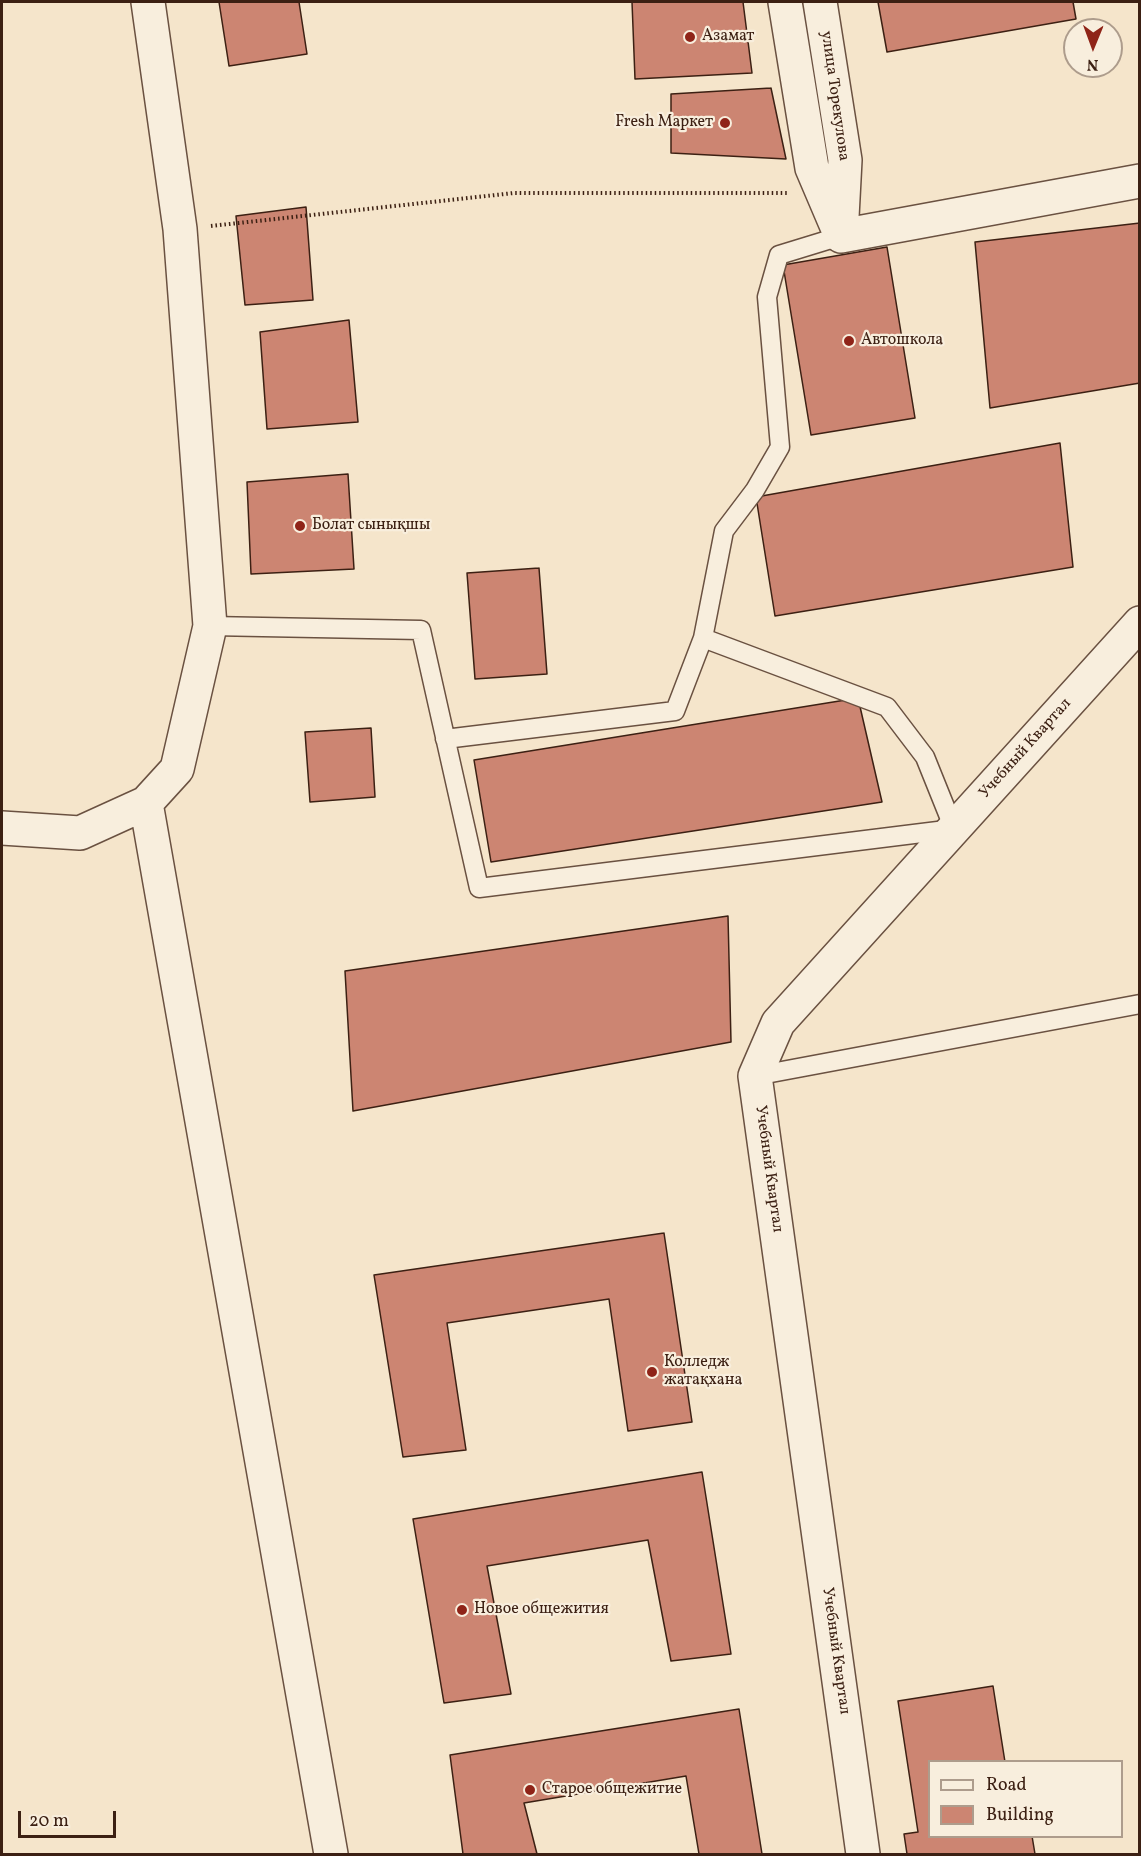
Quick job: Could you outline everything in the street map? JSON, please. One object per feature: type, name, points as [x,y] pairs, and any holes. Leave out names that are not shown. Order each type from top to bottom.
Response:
[{"type":"street","points":[[2,828],[80,832],[146,803],[177,769],[210,626],[180,229],[148,2]]},
{"type":"street","name":"улица Торекулова","points":[[785,2],[812,168],[841,236]]},
{"type":"street","name":"улица Торекулова","points":[[820,2],[845,160],[841,236]]},
{"type":"street","points":[[841,236],[1140,181]]},
{"type":"street","name":"Учебный Квартал","points":[[863,1854],[755,1076],[778,1023],[1140,622]]},
{"type":"street","points":[[146,803],[331,1854]]},
{"type":"lane","points":[[445,739],[675,711],[703,638],[724,531],[756,489],[780,447],[767,297],[779,255],[841,236]]},
{"type":"lane","points":[[210,626],[421,630],[479,888],[954,829],[925,758],[887,707],[703,638]]},
{"type":"lane","points":[[755,1076],[1140,1004]]},
{"type":"path","points":[[180,229],[514,193],[823,193]]},
{"type":"building","points":[[219,2],[299,2],[307,54],[229,66]]},
{"type":"building","name":"Азамат","points":[[632,2],[743,2],[752,73],[635,79]]},
{"type":"building","points":[[878,2],[1073,2],[1076,18],[1063,18],[1063,21],[887,52]]},
{"type":"building","name":"Fresh Маркет","points":[[771,88],[786,159],[671,153],[671,94]]},
{"type":"building","points":[[306,207],[313,300],[245,305],[236,216]]},
{"type":"building","points":[[1140,223],[1140,383],[990,408],[975,242]]},
{"type":"building","name":"Автошкола","points":[[887,247],[915,418],[811,435],[783,265]]},
{"type":"building","points":[[349,320],[358,422],[267,429],[260,332]]},
{"type":"building","points":[[1060,443],[1073,567],[775,616],[756,497]]},
{"type":"building","name":"Болат сынықшы","points":[[348,474],[354,569],[251,574],[247,482]]},
{"type":"building","points":[[539,568],[547,674],[475,679],[467,573]]},
{"type":"building","points":[[858,698],[882,802],[491,862],[474,760]]},
{"type":"building","points":[[371,728],[375,797],[310,802],[305,732]]},
{"type":"building","points":[[728,916],[731,1042],[353,1111],[345,971]]},
{"type":"building","name":"Колледж жатақхана","points":[[664,1233],[692,1422],[628,1431],[609,1299],[447,1323],[466,1450],[403,1457],[374,1275]]},
{"type":"building","name":"Новое общежития","points":[[702,1472],[731,1654],[671,1661],[648,1540],[487,1566],[511,1694],[444,1703],[413,1519]]},
{"type":"building","points":[[993,1686],[1005,1760],[928,1760],[928,1838],[1032,1838],[1035,1854],[907,1854],[904,1834],[918,1832],[898,1701]]},
{"type":"building","name":"Старое общежитие","points":[[739,1709],[762,1854],[699,1854],[686,1776],[524,1803],[537,1854],[463,1854],[450,1755]]},
{"type":"place","name":"Азамат","points":[[690,37]]},
{"type":"place","name":"Fresh Маркет","points":[[725,123]]},
{"type":"place","name":"Автошкола","points":[[849,341]]},
{"type":"place","name":"Болат сынықшы","points":[[300,526]]},
{"type":"place","name":"Колледж жатақхана","points":[[652,1372]]},
{"type":"place","name":"Новое общежития","points":[[462,1610]]},
{"type":"place","name":"Старое общежитие","points":[[530,1790]]}]
